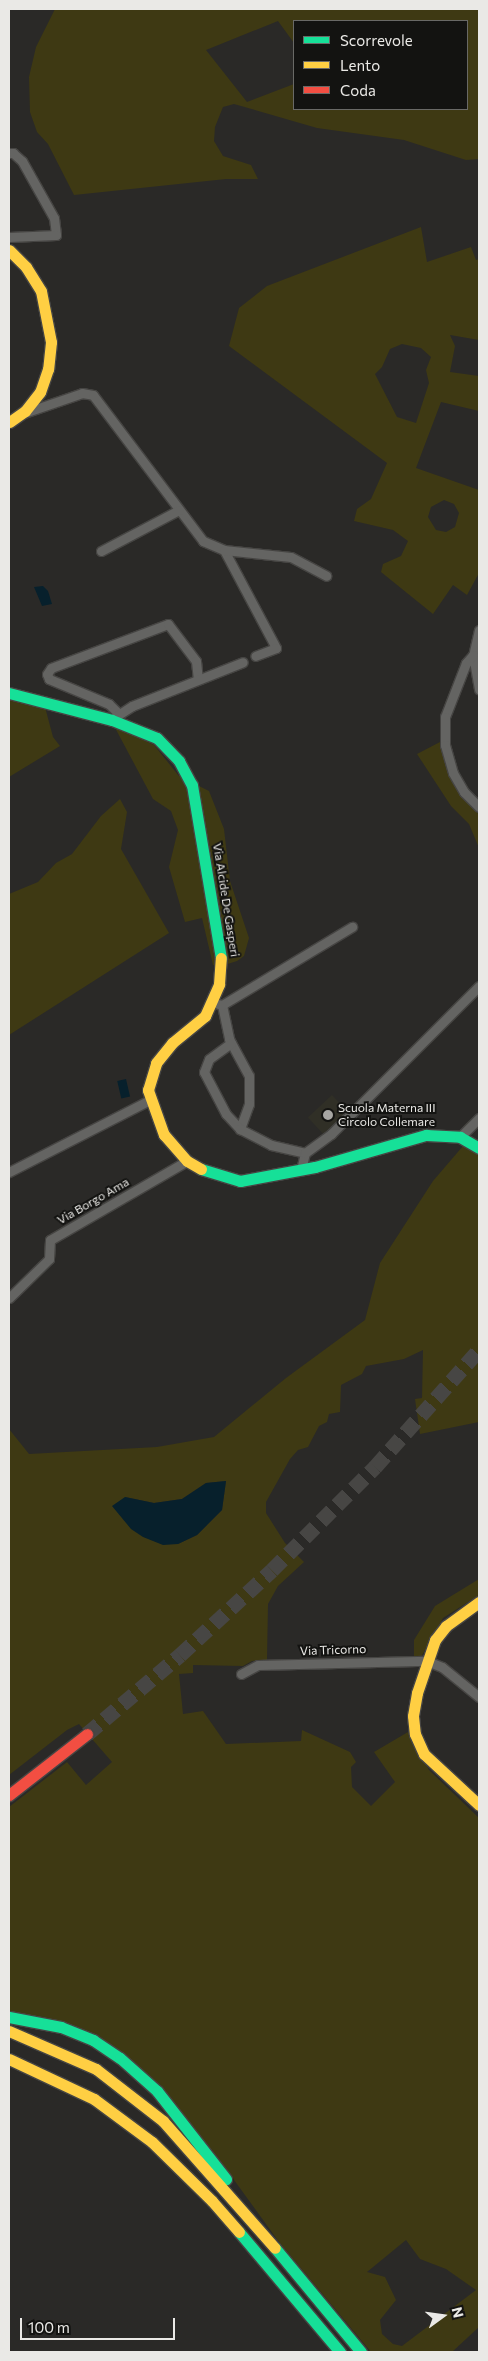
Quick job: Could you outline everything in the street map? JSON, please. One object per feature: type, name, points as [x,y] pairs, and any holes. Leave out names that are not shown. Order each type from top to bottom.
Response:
[{"type":"main road","points":[[9,250],[37,282],[47,308],[51,335],[49,364],[42,388],[19,415],[9,422]]},
{"type":"main road","name":"Via Alcide De Gasperi","points":[[9,693],[115,717],[157,738],[179,761],[192,785],[200,823],[222,967],[218,1004],[172,1043],[156,1063],[150,1077],[150,1100],[164,1135],[187,1161],[208,1173],[240,1181],[301,1170],[426,1135],[460,1137],[479,1148]]},
{"type":"main road","points":[[479,1602],[440,1632],[427,1661],[413,1708],[416,1740],[424,1754],[479,1805]]},
{"type":"main road","points":[[9,1795],[87,1734]]},
{"type":"main road","points":[[9,2017],[43,2022],[83,2035],[130,2065],[185,2124],[242,2199],[254,2222]]},
{"type":"main road","points":[[9,2031],[83,2062],[135,2098],[162,2121],[254,2222],[361,2352]]},
{"type":"main road","points":[[9,2059],[94,2099],[152,2142],[212,2201],[340,2352]]},
{"type":"main road","points":[[135,2098],[200,2173],[282,2282]]},
{"type":"street","points":[[9,153],[13,153],[22,161],[54,218],[56,235],[9,237]]},
{"type":"street","points":[[19,415],[82,393],[93,394],[203,541],[224,550],[291,556],[326,576]]},
{"type":"street","points":[[101,551],[180,510]]},
{"type":"street","points":[[224,550],[276,648],[255,656]]},
{"type":"street","points":[[198,680],[196,660],[168,624],[51,668],[47,674],[50,679],[108,704],[115,717],[132,706],[198,680],[243,662]]},
{"type":"street","points":[[479,630],[473,654],[479,690]]},
{"type":"street","points":[[473,654],[466,663],[446,716],[445,745],[453,773],[464,792],[479,807]]},
{"type":"street","name":"Via Alcide De Gasperi","points":[[218,1004],[352,927]]},
{"type":"street","points":[[301,1170],[306,1153],[331,1134],[479,986]]},
{"type":"street","points":[[218,1004],[231,1043],[249,1076],[249,1104],[240,1129]]},
{"type":"street","points":[[231,1043],[209,1059],[204,1072],[226,1114],[240,1129],[270,1145],[306,1153]]},
{"type":"street","points":[[9,1172],[150,1100]]},
{"type":"street","points":[[460,1137],[479,1118]]},
{"type":"street","name":"Via Borgo Ama","points":[[9,1298],[49,1259],[50,1240],[187,1161]]},
{"type":"street","points":[[427,1661],[442,1667],[479,1698]]},
{"type":"street","name":"Via Tricorno","points":[[241,1674],[258,1665],[427,1661]]},
{"type":"shaded area","points":[[55,9],[479,9],[479,159],[466,160],[404,140],[317,128],[234,104],[223,107],[215,127],[214,141],[223,156],[251,165],[258,179],[226,179],[74,195],[48,144],[37,132],[30,112],[29,77],[36,47]]},
{"type":"shaded area","points":[[421,227],[427,262],[471,247],[476,260],[479,259],[479,340],[450,335],[455,346],[450,372],[479,376],[479,411],[441,402],[416,468],[479,490],[479,573],[467,595],[453,585],[433,614],[381,572],[383,564],[401,556],[408,541],[393,530],[354,521],[357,509],[371,499],[387,463],[229,346],[239,308],[267,286]],"holes":[[[402,344],[421,348],[431,357],[426,370],[429,383],[416,423],[397,417],[375,374],[382,367],[390,349]],[[444,500],[454,504],[459,513],[455,527],[446,532],[436,530],[428,517],[431,507]]]},
{"type":"shaded area","points":[[9,696],[45,707],[53,737],[60,746],[9,777]]},
{"type":"shaded area","points":[[113,724],[154,745],[179,776],[209,791],[224,829],[230,881],[249,938],[244,956],[237,961],[218,967],[213,965],[202,918],[185,922],[169,867],[178,830],[171,811],[153,799]]},
{"type":"shaded area","points":[[440,742],[449,771],[479,815],[479,848],[469,824],[451,806],[417,754]]},
{"type":"shaded area","points":[[120,799],[127,812],[121,849],[169,933],[9,1035],[9,894],[38,882],[56,863],[72,854],[101,816]]},
{"type":"shaded area","name":"Scuola Materna III Circolo Collemare","points":[[332,1095],[348,1112],[324,1134],[308,1118]]},
{"type":"shaded area","points":[[463,1146],[479,1155],[479,1422],[420,1434],[415,1399],[422,1398],[423,1350],[404,1359],[366,1366],[362,1374],[341,1385],[340,1412],[329,1414],[327,1422],[319,1426],[308,1447],[298,1450],[290,1459],[266,1502],[266,1513],[285,1543],[304,1562],[278,1586],[268,1604],[267,1660],[252,1661],[243,1666],[193,1665],[193,1673],[179,1674],[183,1714],[203,1711],[226,1744],[301,1741],[302,1730],[350,1752],[356,1762],[351,1767],[352,1787],[371,1806],[395,1782],[374,1752],[408,1732],[429,1770],[479,1818],[479,2327],[452,2352],[371,2352],[279,2242],[213,2151],[125,2055],[9,2012],[9,1807],[67,1762],[86,1785],[112,1762],[79,1724],[67,1730],[9,1775],[9,1429],[29,1454],[157,1447],[214,1437],[286,1378],[365,1320],[380,1263],[433,1181]],"holes":[[[226,1481],[222,1510],[197,1535],[178,1544],[125,1497],[154,1503],[182,1499],[206,1483]],[[406,2240],[420,2259],[446,2269],[476,2290],[402,2346],[393,2344],[382,2334],[380,2320],[396,2300],[385,2277],[367,2272]]]},
{"type":"shaded area","points":[[479,1579],[479,1595],[443,1618],[421,1657],[414,1657],[414,1640],[435,1606]]},
{"type":"water","points":[[43,586],[48,591],[52,604],[42,606],[34,587]]},
{"type":"water","points":[[126,1079],[130,1097],[121,1099],[117,1081]]},
{"type":"water","points":[[226,1481],[222,1510],[197,1535],[178,1544],[163,1545],[143,1537],[131,1529],[112,1506],[125,1497],[154,1503],[182,1499],[206,1483]]},
{"type":"tunnel","points":[[87,1734],[180,1655],[272,1570],[375,1467],[479,1350]]},
{"type":"traffic: fast","points":[[9,693],[112,720],[157,738],[179,761],[192,785],[221,958]]},
{"type":"traffic: fast","points":[[201,1169],[240,1181],[315,1167],[426,1135],[460,1137],[479,1148]]},
{"type":"traffic: fast","points":[[9,2017],[61,2027],[93,2040],[120,2058],[157,2091],[226,2179]]},
{"type":"traffic: fast","points":[[239,2232],[340,2352]]},
{"type":"traffic: fast","points":[[275,2248],[361,2352]]},
{"type":"traffic: slow","points":[[9,250],[26,267],[41,291],[51,342],[48,369],[40,392],[25,411],[9,422]]},
{"type":"traffic: slow","points":[[201,1169],[187,1161],[164,1135],[148,1090],[156,1063],[172,1043],[205,1016],[219,984],[221,958]]},
{"type":"traffic: slow","points":[[479,1602],[446,1626],[435,1640],[417,1693],[413,1716],[415,1734],[424,1754],[479,1805]]},
{"type":"traffic: slow","points":[[9,2031],[96,2069],[163,2121],[275,2248]]},
{"type":"traffic: slow","points":[[9,2059],[94,2099],[152,2142],[212,2201],[239,2232]]},
{"type":"traffic: jam","points":[[9,1795],[87,1734]]},
{"type":"place","name":"Scuola Materna III Circolo Collemare","points":[[328,1115]]}]
